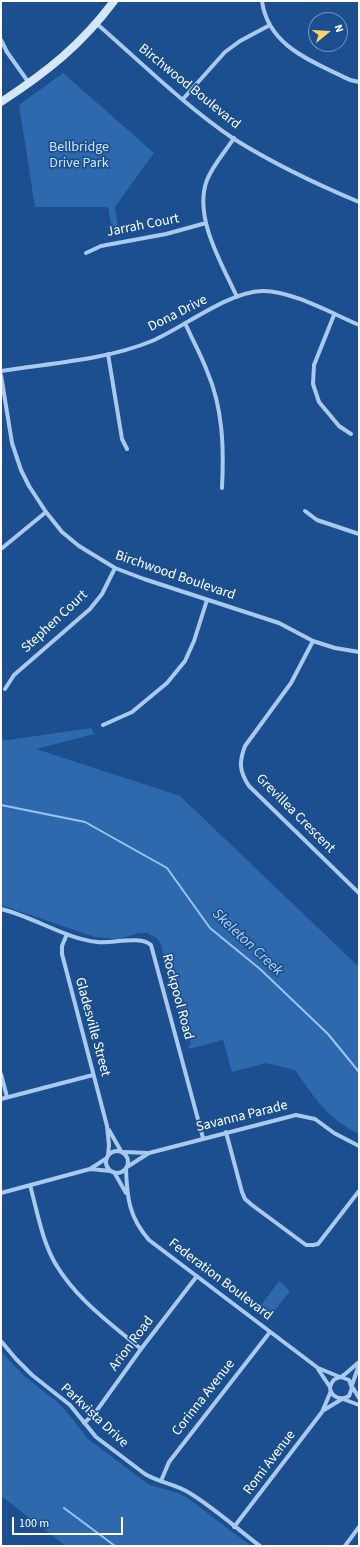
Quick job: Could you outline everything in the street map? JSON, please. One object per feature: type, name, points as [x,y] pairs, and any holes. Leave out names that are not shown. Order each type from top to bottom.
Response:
[{"type":"street","points":[[1,102],[52,67],[97,24],[114,1]]},
{"type":"street","points":[[262,1],[270,25],[283,43],[299,56],[350,80],[359,82]]},
{"type":"street","name":"Birchwood Boulevard","points":[[97,24],[183,99],[234,138],[276,164],[318,185],[359,202]]},
{"type":"street","points":[[183,99],[225,52],[240,41],[270,25]]},
{"type":"street","points":[[1,40],[7,52],[29,84]]},
{"type":"street","points":[[234,138],[212,171],[203,200],[206,223],[218,256],[237,296]]},
{"type":"street","name":"Jarrah Court","points":[[86,253],[101,246],[153,237],[206,223]]},
{"type":"street","name":"Dona Drive","points":[[1,371],[108,354],[129,349],[153,340],[237,296],[262,291],[276,292],[291,296],[359,325]]},
{"type":"street","points":[[334,315],[314,365],[313,384],[319,402],[339,426],[351,434]]},
{"type":"street","points":[[185,324],[207,371],[215,395],[221,424],[223,450],[222,488]]},
{"type":"street","points":[[108,354],[122,439],[128,449]]},
{"type":"street","name":"Birchwood Boulevard","points":[[1,375],[12,443],[21,470],[29,486],[46,512],[62,532],[79,546],[115,568],[144,579],[279,623],[313,641],[335,648],[359,652]]},
{"type":"street","points":[[305,511],[317,520],[359,534]]},
{"type":"street","points":[[1,549],[46,512]]},
{"type":"street","name":"Stephen Court","points":[[5,689],[14,675],[90,609],[102,594],[115,568]]},
{"type":"street","points":[[103,725],[132,712],[167,683],[185,661],[194,641],[208,600]]},
{"type":"street","name":"Grevillea Crescent","points":[[313,641],[291,683],[245,746],[241,757],[240,768],[243,778],[249,786],[359,893]]},
{"type":"street","name":"Rockpool Road","points":[[1,909],[26,916],[66,934],[96,942],[123,942],[138,940],[147,942],[151,945],[203,1138]]},
{"type":"street","name":"Gladesville Street","points":[[66,934],[61,950],[107,1126],[109,1145],[107,1157]]},
{"type":"street","points":[[1,1074],[7,1097]]},
{"type":"street","points":[[1,1099],[93,1075]]},
{"type":"street","name":"Savanna Parade","points":[[127,1168],[149,1154],[290,1115],[301,1115],[315,1119],[334,1133],[359,1146]]},
{"type":"street","name":"Gladesville Street","points":[[107,1126],[122,1152]]},
{"type":"street","points":[[226,1132],[242,1192],[245,1198],[252,1205],[306,1245],[313,1246],[318,1244],[359,1191]]},
{"type":"street","points":[[1,1193],[90,1169],[114,1151],[122,1152],[128,1159],[127,1168],[120,1172],[90,1169]]},
{"type":"street","name":"Savanna Parade","points":[[122,1152],[149,1154]]},
{"type":"street","points":[[107,1157],[107,1166],[113,1172]]},
{"type":"street","name":"Federation Boulevard","points":[[127,1168],[127,1195],[133,1217],[142,1233],[149,1240],[318,1368],[340,1377]]},
{"type":"street","name":"Federation Boulevard","points":[[113,1172],[127,1195]]},
{"type":"street","points":[[30,1185],[47,1246],[61,1272],[81,1298],[141,1349]]},
{"type":"street","name":"Arion Road","points":[[84,1423],[95,1413],[141,1349],[197,1276]]},
{"type":"street","name":"Corinna Avenue","points":[[161,1481],[169,1462],[270,1332]]},
{"type":"street","name":"Parkvista Drive","points":[[1,1341],[32,1375],[70,1406],[96,1437],[127,1462],[151,1478],[188,1492],[260,1546]]},
{"type":"street","points":[[359,1364],[340,1377],[334,1379],[331,1389],[335,1397],[359,1405]]},
{"type":"street","points":[[342,1399],[350,1395],[359,1364]]},
{"type":"street","name":"Federation Boulevard","points":[[318,1368],[331,1389]]},
{"type":"street","points":[[340,1377],[348,1379],[359,1398]]},
{"type":"street","name":"Romi Avenue","points":[[234,1527],[322,1412],[331,1389]]},
{"type":"street","name":"Romi Avenue","points":[[322,1412],[342,1399]]},
{"type":"street","points":[[345,1546],[359,1527]]},
{"type":"green space","name":"Bellbridge Drive Park","points":[[63,73],[154,153],[115,207],[119,233],[113,234],[108,207],[35,207],[19,105]]},
{"type":"green space","points":[[91,728],[94,734],[36,749],[180,796],[359,967],[359,1134],[337,1121],[329,1114],[295,1070],[266,1063],[232,1072],[223,1040],[189,1049],[188,1046],[191,1045],[190,1040],[186,1041],[161,945],[157,938],[147,933],[140,933],[118,939],[95,937],[1,905],[1,739],[8,740]]},
{"type":"green space","points":[[279,1281],[290,1291],[268,1319],[257,1311]]},
{"type":"green space","points":[[1,1351],[22,1374],[62,1406],[88,1439],[148,1484],[186,1497],[251,1546],[66,1546],[1,1496]]},
{"type":"waterway","name":"Skeleton Creek","points":[[1,805],[85,822],[167,868],[210,928],[260,969],[328,1034],[359,1072]]},
{"type":"waterway","points":[[64,1508],[115,1546]]}]
